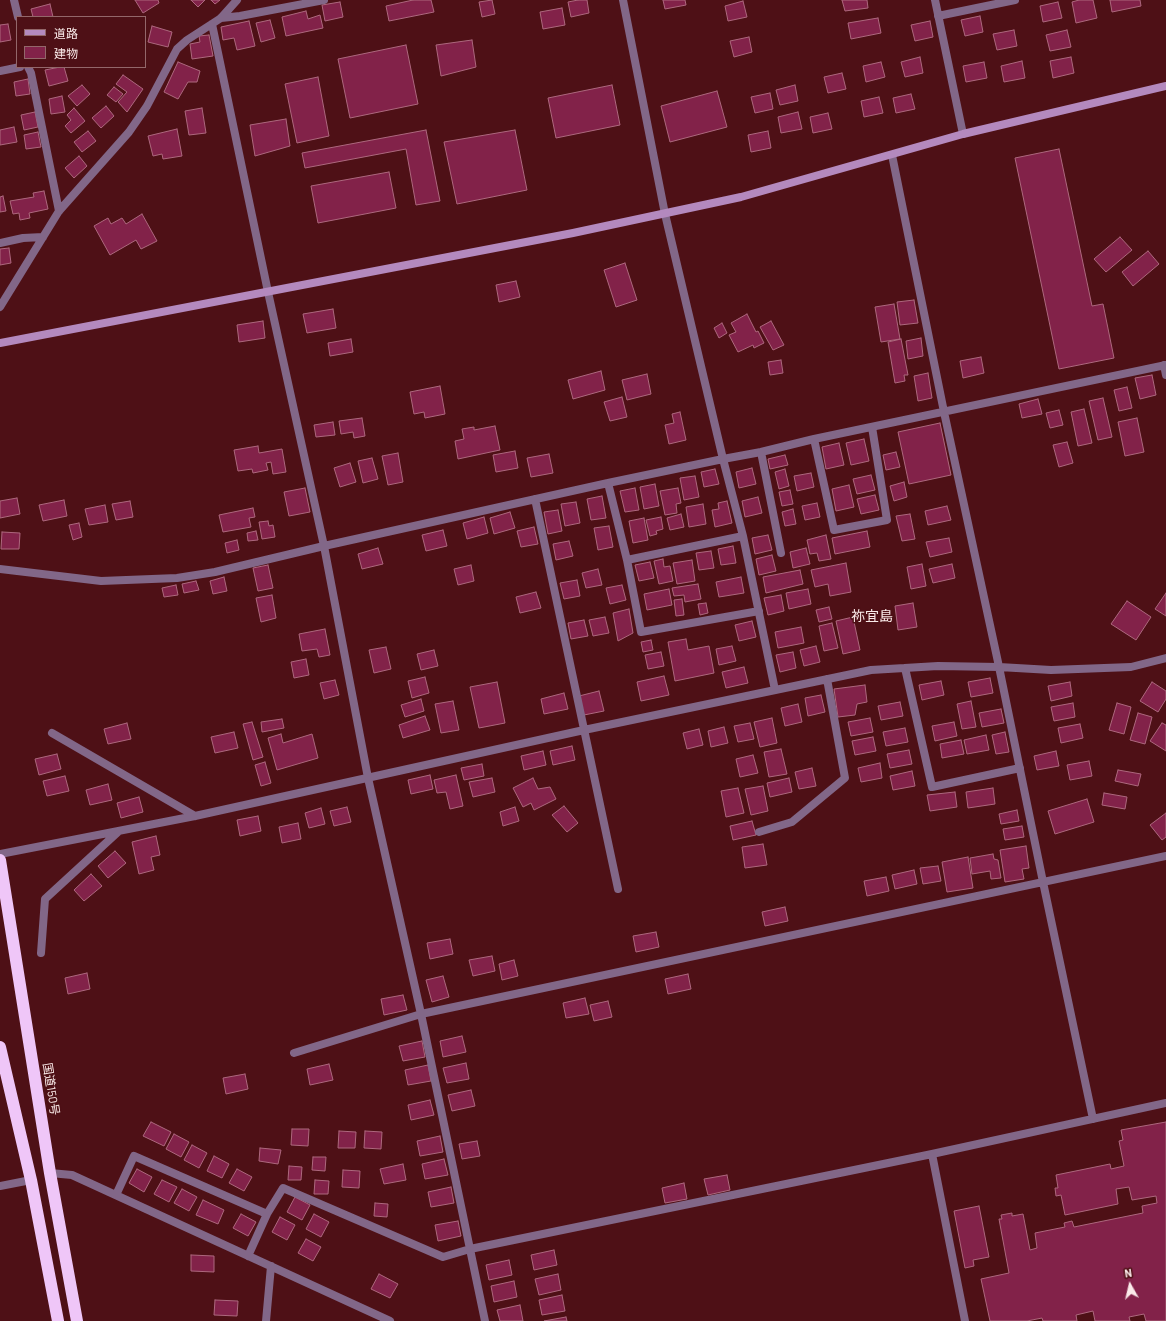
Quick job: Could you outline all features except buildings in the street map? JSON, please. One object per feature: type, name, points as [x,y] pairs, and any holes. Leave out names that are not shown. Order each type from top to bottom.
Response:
[{"type":"highway","name":"国道150号","points":[[0,860],[50,1172],[77,1321]]},
{"type":"highway","points":[[0,1047],[31,1180],[58,1321]]},
{"type":"street","points":[[14,0],[18,16]]},
{"type":"street","points":[[0,307],[59,211],[129,132],[147,106],[177,49],[187,40],[220,18],[237,0]]},
{"type":"street","points":[[220,18],[240,16],[324,0]]},
{"type":"street","points":[[623,0],[665,214],[723,459],[743,536],[775,690]]},
{"type":"street","points":[[935,0],[963,134]]},
{"type":"street","points":[[938,16],[1014,0]]},
{"type":"street","points":[[212,24],[268,292],[324,546],[368,778],[421,1014],[485,1321]]},
{"type":"street","points":[[0,71],[16,68]]},
{"type":"street","points":[[29,68],[32,73],[59,211]]},
{"type":"street","points":[[0,343],[665,214],[741,197],[963,134],[1166,86]]},
{"type":"street","points":[[892,155],[944,412],[999,667],[1093,1119]]},
{"type":"street","points":[[0,243],[23,238],[43,237]]},
{"type":"street","points":[[0,569],[101,581],[177,578],[215,572],[324,546],[608,483],[762,452],[814,439],[1165,365],[1166,375]]},
{"type":"street","points":[[814,439],[834,530],[887,520],[872,427]]},
{"type":"street","points":[[762,452],[781,553]]},
{"type":"street","points":[[608,483],[627,560],[641,632],[759,610]]},
{"type":"street","points":[[535,499],[618,889]]},
{"type":"street","points":[[627,560],[743,536]]},
{"type":"street","points":[[0,854],[195,816],[584,730],[871,670],[938,666],[1051,670],[1131,667],[1166,658]]},
{"type":"street","points":[[905,668],[932,787],[1020,768]]},
{"type":"street","points":[[759,832],[792,822],[845,778],[827,679]]},
{"type":"street","points":[[52,733],[195,816]]},
{"type":"street","points":[[40,953],[45,899],[119,831]]},
{"type":"street","points":[[294,1054],[421,1014],[1166,856]]},
{"type":"street","points":[[248,1256],[267,1214],[283,1188],[443,1257],[470,1249],[932,1154],[1166,1103]]},
{"type":"street","points":[[932,1154],[965,1321]]},
{"type":"street","points":[[116,1195],[134,1156],[267,1214]]},
{"type":"street","points":[[50,1172],[72,1175],[390,1321]]},
{"type":"street","points":[[0,1186],[31,1180]]},
{"type":"street","points":[[266,1321],[271,1266]]},
{"type":"district","name":"祢宜島","points":[[872,616]]}]
